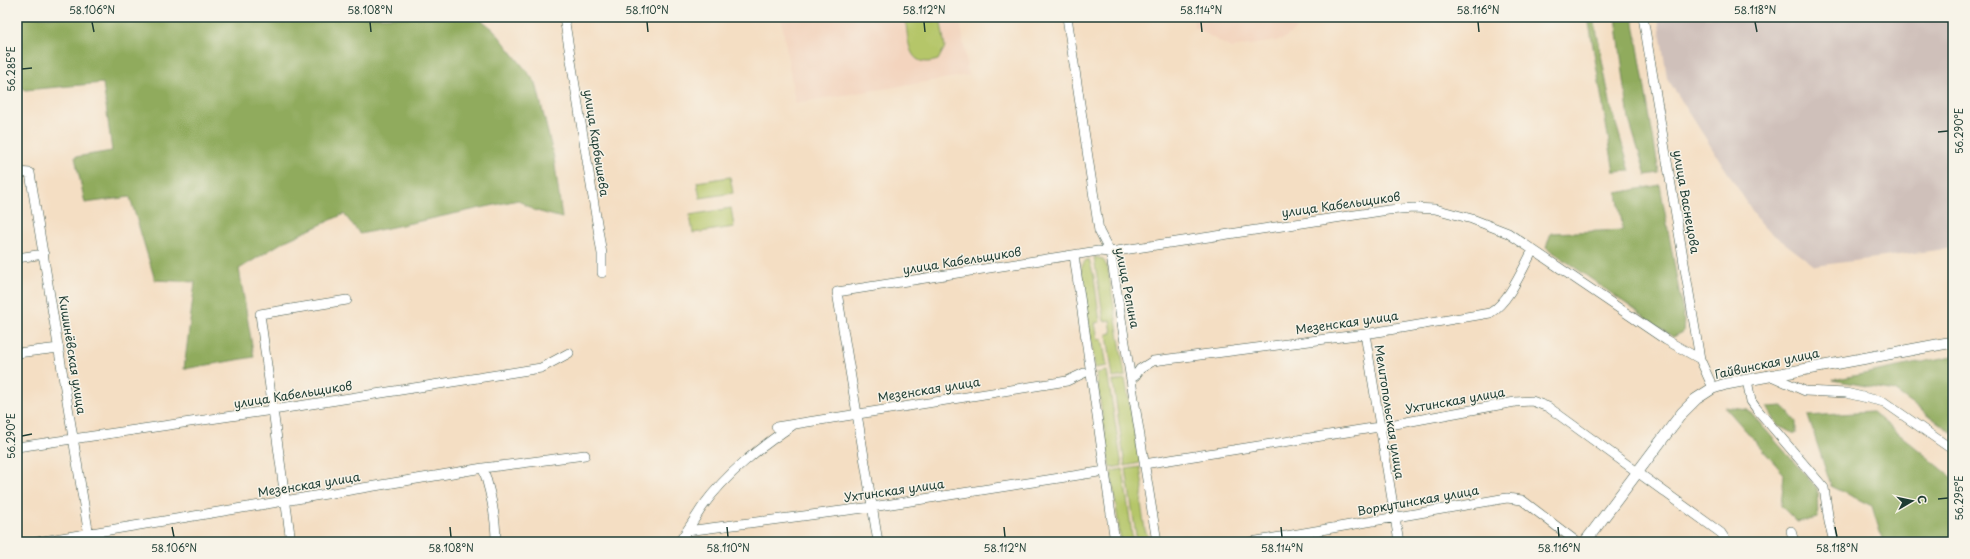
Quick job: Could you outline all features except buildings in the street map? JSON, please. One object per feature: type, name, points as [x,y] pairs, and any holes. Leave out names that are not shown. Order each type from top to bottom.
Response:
[{"type":"main road","name":"Гайвинская улица","points":[[1585,542],[1682,413],[1696,399],[1713,388],[1769,375],[1953,342]]},
{"type":"street","name":"улица Карбышева","points":[[564,17],[602,254],[602,273]]},
{"type":"street","name":"улица Репина","points":[[1068,17],[1099,231],[1110,252],[1157,542]]},
{"type":"street","name":"улица Васнецова","points":[[1642,17],[1700,360],[1713,388]]},
{"type":"street","name":"Кишинёвская улица","points":[[17,172],[30,173],[89,538]]},
{"type":"street","name":"улица Кабельщиков","points":[[858,413],[837,292],[1090,252],[1110,252],[1348,215],[1413,208],[1435,209],[1472,219],[1508,233],[1666,340],[1700,360]]},
{"type":"street","points":[[1090,252],[1096,243],[1099,231]]},
{"type":"street","name":"Мезенская улица","points":[[1135,376],[1140,370],[1153,361],[1365,334],[1490,313],[1499,308],[1533,250]]},
{"type":"street","points":[[17,258],[44,254]]},
{"type":"street","points":[[1074,255],[1115,542]]},
{"type":"street","points":[[291,542],[260,314],[347,300]]},
{"type":"street","name":"Мелитопольская улица","points":[[1365,334],[1399,542]]},
{"type":"street","points":[[17,353],[59,348]]},
{"type":"street","name":"улица Кабельщиков","points":[[17,447],[73,438],[88,438],[541,368],[569,353]]},
{"type":"street","name":"Мезенская улица","points":[[776,427],[1067,381],[1084,373]]},
{"type":"street","points":[[1769,375],[1806,391],[1846,393],[1884,402],[1908,417],[1953,450]]},
{"type":"street","points":[[1747,380],[1751,401],[1762,417],[1824,488],[1829,522],[1834,542]]},
{"type":"street","name":"Ухтинская улица","points":[[1144,464],[1379,427],[1515,402],[1532,401],[1548,407],[1638,472],[1721,533],[1727,542]]},
{"type":"street","points":[[858,413],[878,542]]},
{"type":"street","points":[[679,542],[704,506],[740,466],[755,452],[796,423]]},
{"type":"street","name":"Мезенская улица","points":[[37,542],[89,538],[286,501],[483,468],[585,455]]},
{"type":"street","points":[[483,468],[491,492],[496,521],[496,542]]},
{"type":"street","name":"Ухтинская улица","points":[[687,531],[872,507],[1104,471]]},
{"type":"street","name":"Воркутинская улица","points":[[1251,542],[1507,498],[1522,500],[1577,542]]},
{"type":"street","points":[[1791,530],[1794,542]]},
{"type":"shaded area","points":[[781,17],[960,17],[968,75],[795,103]]},
{"type":"shaded area","points":[[1193,17],[1337,17],[1305,22],[1282,40],[1231,48],[1194,27]]},
{"type":"shaded area","points":[[1658,17],[1953,17],[1953,248],[1815,266],[1762,226],[1667,78]]},
{"type":"green space","points":[[21,17],[478,17],[494,30],[536,83],[554,158],[562,218],[533,210],[518,200],[360,234],[344,214],[283,242],[239,269],[254,357],[184,369],[195,282],[155,280],[130,197],[85,203],[75,157],[112,151],[103,83],[25,90],[17,83],[17,31]]},
{"type":"green space","points":[[905,17],[940,17],[945,47],[938,60],[928,62],[920,61],[915,57],[911,51],[909,43]]},
{"type":"green space","points":[[1588,17],[1594,18],[1611,107],[1630,171],[1614,172]]},
{"type":"green space","points":[[1616,17],[1633,17],[1659,173],[1646,175],[1629,120]]},
{"type":"green space","points":[[730,177],[733,193],[700,198],[697,182]]},
{"type":"green space","points":[[1660,185],[1684,319],[1683,332],[1673,337],[1546,247],[1551,233],[1623,230],[1617,193]]},
{"type":"green space","points":[[731,208],[734,227],[693,233],[690,215]]},
{"type":"green space","points":[[1094,257],[1103,259],[1108,269],[1125,376],[1113,378],[1107,334],[1112,333],[1110,320],[1104,321]]},
{"type":"green space","points":[[1089,259],[1094,277],[1100,322],[1095,323],[1098,340],[1102,339],[1107,366],[1095,368],[1081,268],[1085,261]]},
{"type":"green space","points":[[1953,356],[1953,433],[1894,391],[1833,380]]},
{"type":"green space","points":[[1107,371],[1122,466],[1110,468],[1096,373]]},
{"type":"green space","points":[[1125,379],[1140,463],[1125,466],[1113,381]]},
{"type":"green space","points":[[1783,406],[1796,422],[1796,434],[1778,426],[1767,407]]},
{"type":"green space","points":[[1725,407],[1748,410],[1817,488],[1818,518],[1797,522],[1781,506],[1784,474]]},
{"type":"green space","points":[[1872,412],[1953,478],[1953,542],[1883,542],[1872,506],[1831,486],[1808,416]]},
{"type":"green space","points":[[1140,467],[1143,487],[1141,504],[1145,530],[1151,542],[1137,542],[1126,469]]},
{"type":"green space","points":[[1123,469],[1133,542],[1121,542],[1111,471]]}]
